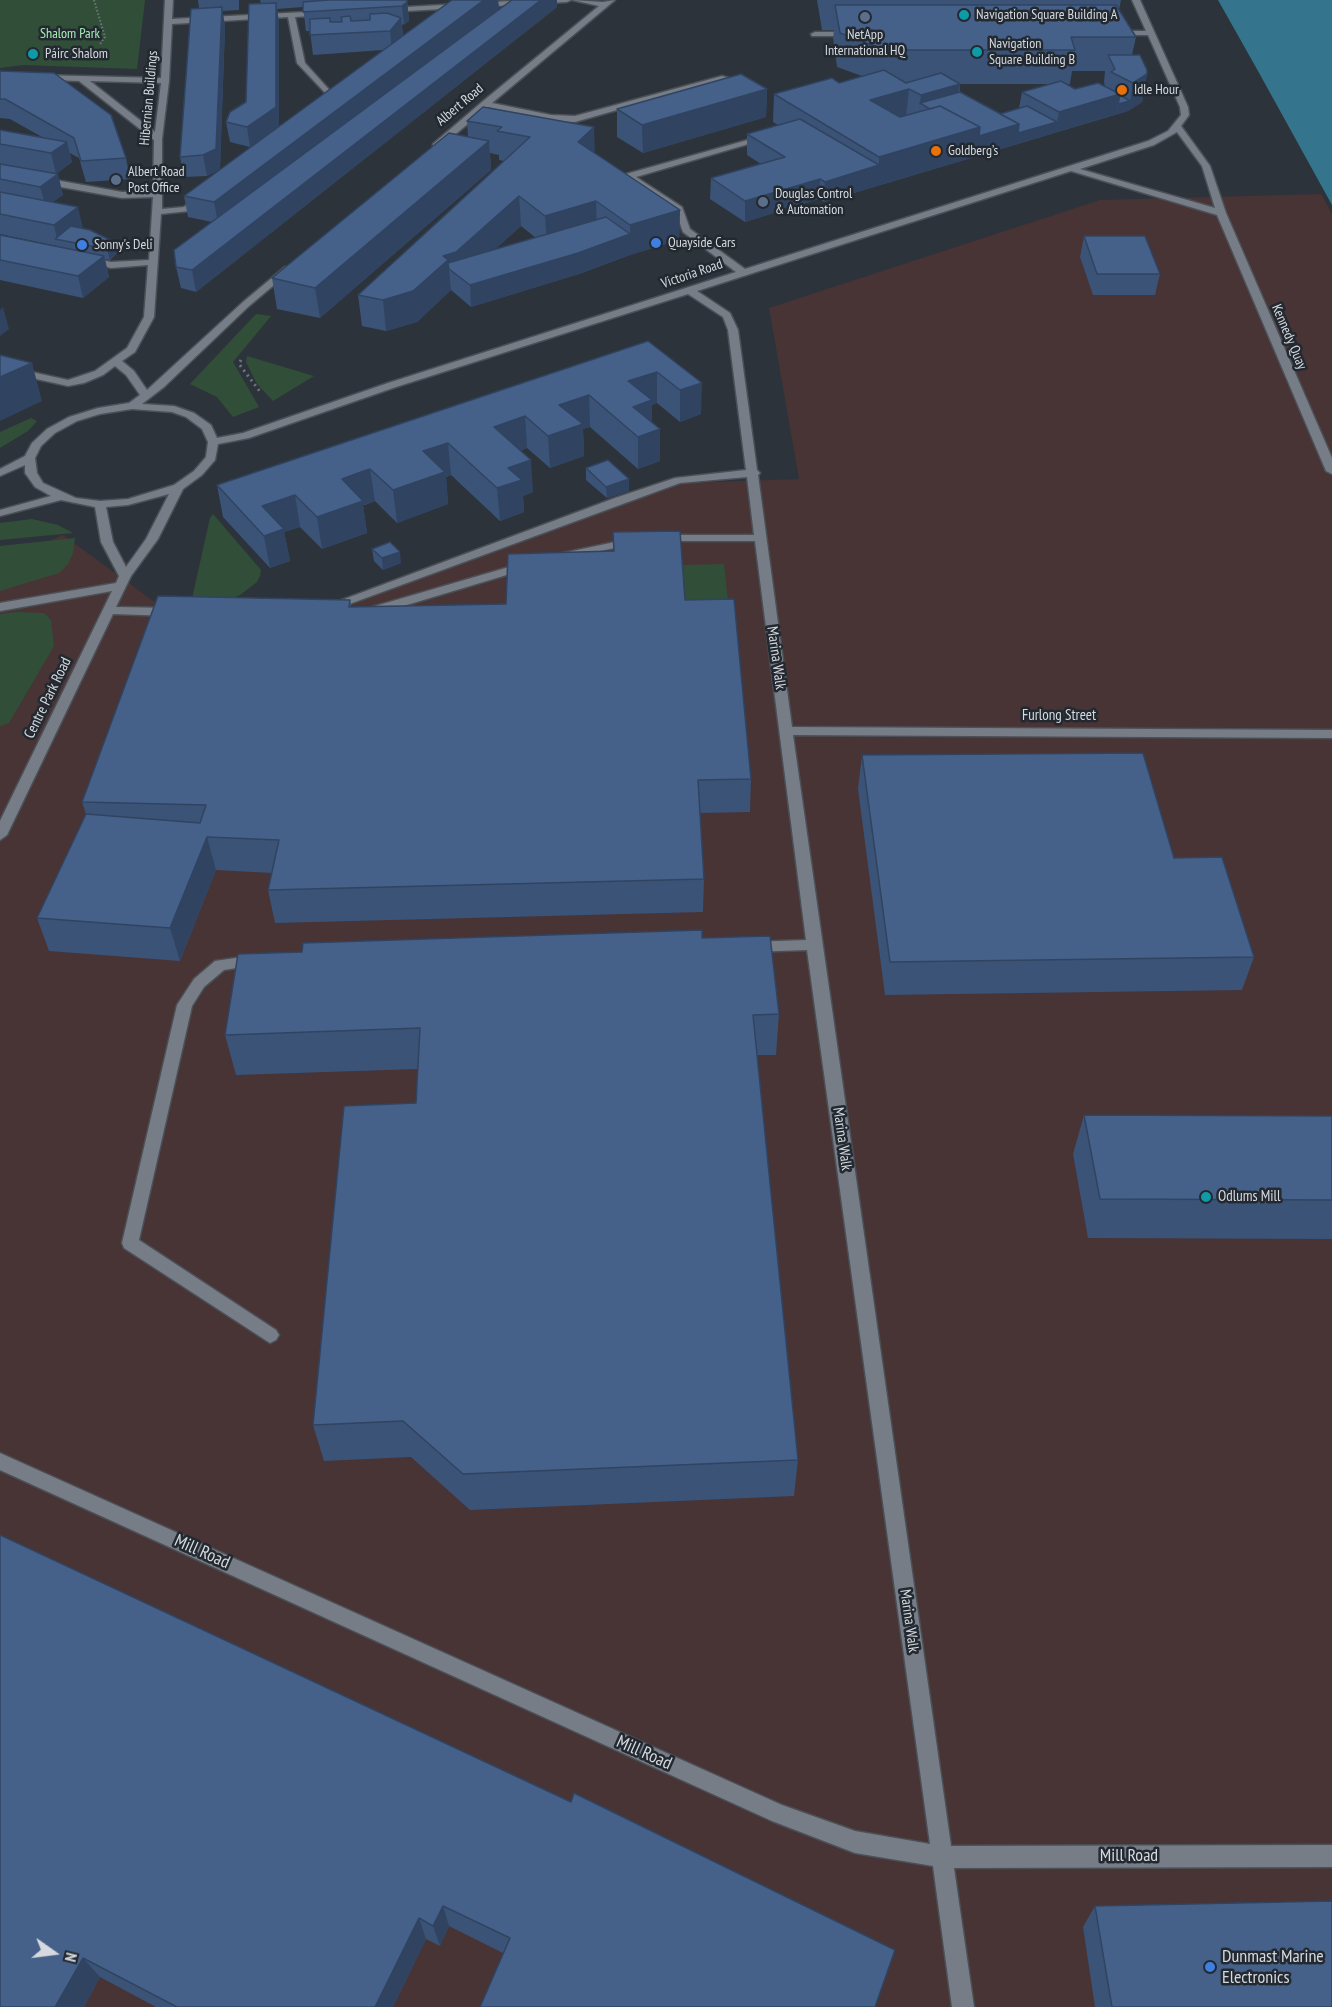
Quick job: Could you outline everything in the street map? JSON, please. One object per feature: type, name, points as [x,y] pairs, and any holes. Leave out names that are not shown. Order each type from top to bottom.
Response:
[{"type":"street","name":"Hibernian Buildings","points":[[117,362],[131,350],[149,317],[157,212],[158,139],[165,81],[170,0]]},
{"type":"street","points":[[384,10],[567,0]]},
{"type":"street","points":[[576,0],[608,3]]},
{"type":"street","points":[[1136,0],[1184,106],[1185,115],[1177,126]]},
{"type":"street","name":"Albert Road","points":[[423,156],[608,3]]},
{"type":"street","points":[[428,19],[430,7]]},
{"type":"street","points":[[168,22],[338,12]]},
{"type":"street","points":[[291,15],[301,63],[330,96]]},
{"type":"street","points":[[1097,33],[1151,33]]},
{"type":"street","points":[[815,34],[862,34]]},
{"type":"street","points":[[0,76],[165,81]]},
{"type":"street","points":[[485,104],[551,118],[575,119],[725,78]]},
{"type":"street","points":[[82,79],[158,139]]},
{"type":"street","points":[[321,103],[339,89]]},
{"type":"street","name":"Victoria Road","points":[[213,442],[245,436],[392,385],[691,291],[742,272],[1072,169],[1151,143],[1170,133],[1177,126]]},
{"type":"street","name":"Kennedy Quay","points":[[1177,126],[1206,166],[1221,213],[1332,471]]},
{"type":"street","points":[[742,272],[686,230],[679,209],[629,176],[769,135]]},
{"type":"street","points":[[1072,169],[1221,213]]},
{"type":"street","points":[[0,173],[122,195],[157,194]]},
{"type":"street","points":[[157,212],[186,209],[213,188]]},
{"type":"street","points":[[78,259],[111,265],[154,262]]},
{"type":"street","points":[[132,406],[299,260]]},
{"type":"street","name":"Marina Walk","points":[[691,291],[727,315],[733,330],[754,472],[760,538],[814,945],[963,2007]]},
{"type":"street","points":[[0,368],[68,383],[99,373],[117,362],[130,373],[146,395]]},
{"type":"street","points":[[132,406],[174,409],[190,415],[207,427],[213,442],[211,458],[198,473],[178,487],[128,502],[100,504],[61,497],[39,485],[31,473],[30,458],[36,445],[51,431],[73,419],[98,411],[132,406]]},
{"type":"street","points":[[0,473],[30,458]]},
{"type":"street","points":[[317,611],[679,480],[754,472]]},
{"type":"street","name":"Centre Park Road","points":[[0,835],[122,581],[152,539],[178,487]]},
{"type":"street","points":[[0,513],[61,497]]},
{"type":"street","points":[[0,607],[122,581],[107,542],[100,504]]},
{"type":"street","points":[[376,610],[582,550],[667,537],[760,538]]},
{"type":"street","points":[[108,610],[181,612]]},
{"type":"street","name":"Furlong Street","points":[[786,731],[1332,734]]},
{"type":"street","points":[[0,798],[17,799]]},
{"type":"street","points":[[741,947],[814,945]]},
{"type":"street","points":[[269,960],[220,965],[199,982],[185,1005],[130,1243],[270,1335]]},
{"type":"street","name":"Mill Road","points":[[0,1461],[779,1814],[855,1842],[942,1857],[1332,1856]]},
{"type":"path","points":[[244,353],[239,364],[262,394]]},
{"type":"shaded area","points":[[1321,194],[1332,214],[1332,2007],[0,2007],[0,562],[63,535],[171,614],[307,617],[684,483],[799,479],[769,308],[1100,200]]},
{"type":"green space","name":"Shalom Park","points":[[0,0],[145,0],[137,69],[23,65],[0,68]]},
{"type":"green space","points":[[256,314],[271,316],[233,362],[259,407],[233,417],[217,397],[190,384]]},
{"type":"green space","points":[[247,356],[314,376],[273,401],[257,384],[246,362]]},
{"type":"green space","points":[[31,418],[37,421],[28,431],[0,448],[0,432]]},
{"type":"green space","points":[[213,514],[261,570],[260,576],[257,582],[240,595],[230,599],[191,603],[210,518]]},
{"type":"green space","points":[[32,519],[58,525],[73,533],[0,540],[0,523]]},
{"type":"green space","points":[[75,538],[73,553],[68,564],[59,573],[0,591],[0,546]]},
{"type":"green space","points":[[724,564],[731,630],[688,631],[683,565]]},
{"type":"green space","points":[[44,613],[51,620],[54,646],[9,723],[0,726],[0,614]]},
{"type":"water","points":[[1218,0],[1332,0],[1332,205],[1258,71]]},
{"type":"building","points":[[407,0],[407,2],[402,6],[303,12],[303,2]]},
{"type":"building","points":[[452,0],[484,0],[214,202],[184,196]]},
{"type":"building","points":[[512,0],[541,0],[192,270],[176,267],[174,250]]},
{"type":"building","points":[[276,3],[276,107],[247,127],[226,122],[230,112],[246,102],[249,4]]},
{"type":"building","points":[[835,5],[1116,5],[1136,37],[1071,37],[1075,50],[885,50],[840,33]]},
{"type":"building","points":[[222,7],[216,149],[203,155],[180,157],[191,9]]},
{"type":"building","points":[[387,13],[401,18],[390,31],[310,35],[310,19],[330,18],[330,22],[342,22],[341,17],[350,16],[351,21],[370,20],[370,14]]},
{"type":"building","points":[[1108,55],[1140,55],[1147,74],[1133,83],[1111,72],[1115,69]]},
{"type":"building","points":[[884,70],[906,83],[941,73],[960,84],[921,95],[909,89],[870,100],[900,117],[940,106],[980,127],[879,157],[774,94],[832,78],[839,83]]},
{"type":"building","points":[[0,71],[54,73],[111,115],[126,158],[81,161],[74,138],[5,99],[0,99]]},
{"type":"building","points":[[741,74],[767,89],[642,125],[617,109]]},
{"type":"building","points":[[1061,81],[1075,89],[1098,83],[1120,94],[1059,112],[1022,92]]},
{"type":"building","points":[[960,92],[1019,124],[979,136],[980,127],[940,106],[930,109],[920,103]]},
{"type":"building","points":[[1120,95],[1130,101],[1118,104]]},
{"type":"building","points":[[1027,106],[1057,122],[1018,133],[1019,124],[1000,114]]},
{"type":"building","points":[[483,107],[594,127],[578,142],[680,210],[630,225],[596,201],[545,216],[519,196],[456,252],[443,256],[448,260],[413,291],[383,300],[358,295],[530,137],[497,131],[502,127],[467,121]]},
{"type":"building","points":[[800,119],[879,165],[825,182],[820,179],[745,201],[711,178],[785,157],[747,134]]},
{"type":"building","points":[[0,130],[67,142],[51,153],[0,144]]},
{"type":"building","points":[[449,133],[489,141],[315,288],[272,278]]},
{"type":"building","points":[[0,164],[58,174],[40,187],[0,179]]},
{"type":"building","points":[[0,192],[78,207],[54,225],[0,214]]},
{"type":"building","points":[[606,217],[630,234],[578,253],[470,285],[449,269],[448,263]]},
{"type":"building","points":[[71,226],[90,230],[114,242],[107,249],[55,239]]},
{"type":"building","points":[[0,235],[104,256],[78,276],[0,260]]},
{"type":"building","points":[[1084,236],[1145,236],[1160,274],[1097,274]]},
{"type":"building","points":[[648,341],[702,383],[680,390],[657,372],[628,381],[652,400],[633,407],[660,429],[638,437],[589,395],[559,405],[583,424],[548,436],[525,416],[494,427],[531,460],[508,468],[522,480],[497,488],[448,443],[423,451],[445,472],[393,490],[370,469],[361,472],[342,479],[363,501],[317,517],[295,495],[262,506],[284,529],[264,536],[217,485]]},
{"type":"building","points":[[0,355],[32,363],[0,377]]},
{"type":"building","points":[[608,460],[629,479],[606,487],[586,468]]},
{"type":"building","points":[[680,531],[685,600],[734,599],[751,779],[698,780],[704,879],[268,890],[279,840],[207,837],[170,928],[37,918],[86,814],[200,823],[206,805],[82,802],[158,596],[350,600],[349,607],[506,604],[508,554],[614,551],[613,532]]},
{"type":"building","points":[[390,542],[400,552],[382,558],[372,549]]},
{"type":"building","points":[[1143,753],[1174,858],[1222,857],[1254,957],[890,962],[862,755]]},
{"type":"building","points":[[702,930],[702,938],[770,936],[779,1014],[753,1015],[798,1460],[463,1474],[403,1421],[313,1425],[344,1106],[416,1103],[420,1028],[225,1035],[238,954],[302,952],[303,943]]},
{"type":"building","points":[[1084,1115],[1332,1116],[1332,1200],[1100,1199]]},
{"type":"building","points":[[0,1535],[571,1802],[574,1793],[895,1950],[875,2007],[480,2007],[510,1938],[443,1906],[433,1926],[419,1918],[375,2007],[177,2007],[83,1958],[55,2007],[0,2007]]},
{"type":"building","name":"Dunmast Marine Electronics","points":[[1332,1901],[1332,2007],[1112,2007],[1095,1906]]},
{"type":"place","name":"Navigation Square Building A","points":[[964,15]]},
{"type":"place","name":"NetApp International HQ","points":[[865,17]]},
{"type":"place","name":"Navigation Square Building B","points":[[977,52]]},
{"type":"place","name":"Páirc Shalom","points":[[33,54]]},
{"type":"place","name":"Idle Hour","points":[[1122,90]]},
{"type":"place","name":"Goldberg’s","points":[[936,151]]},
{"type":"place","name":"Albert Road Post Office","points":[[116,180]]},
{"type":"place","name":"Douglas Control & Automation","points":[[763,202]]},
{"type":"place","name":"Quayside Cars","points":[[656,243]]},
{"type":"place","name":"Sonny's Deli","points":[[82,245]]},
{"type":"place","name":"Odlums Mill","points":[[1206,1197]]},
{"type":"place","name":"Dunmast Marine Electronics","points":[[1210,1967]]}]
